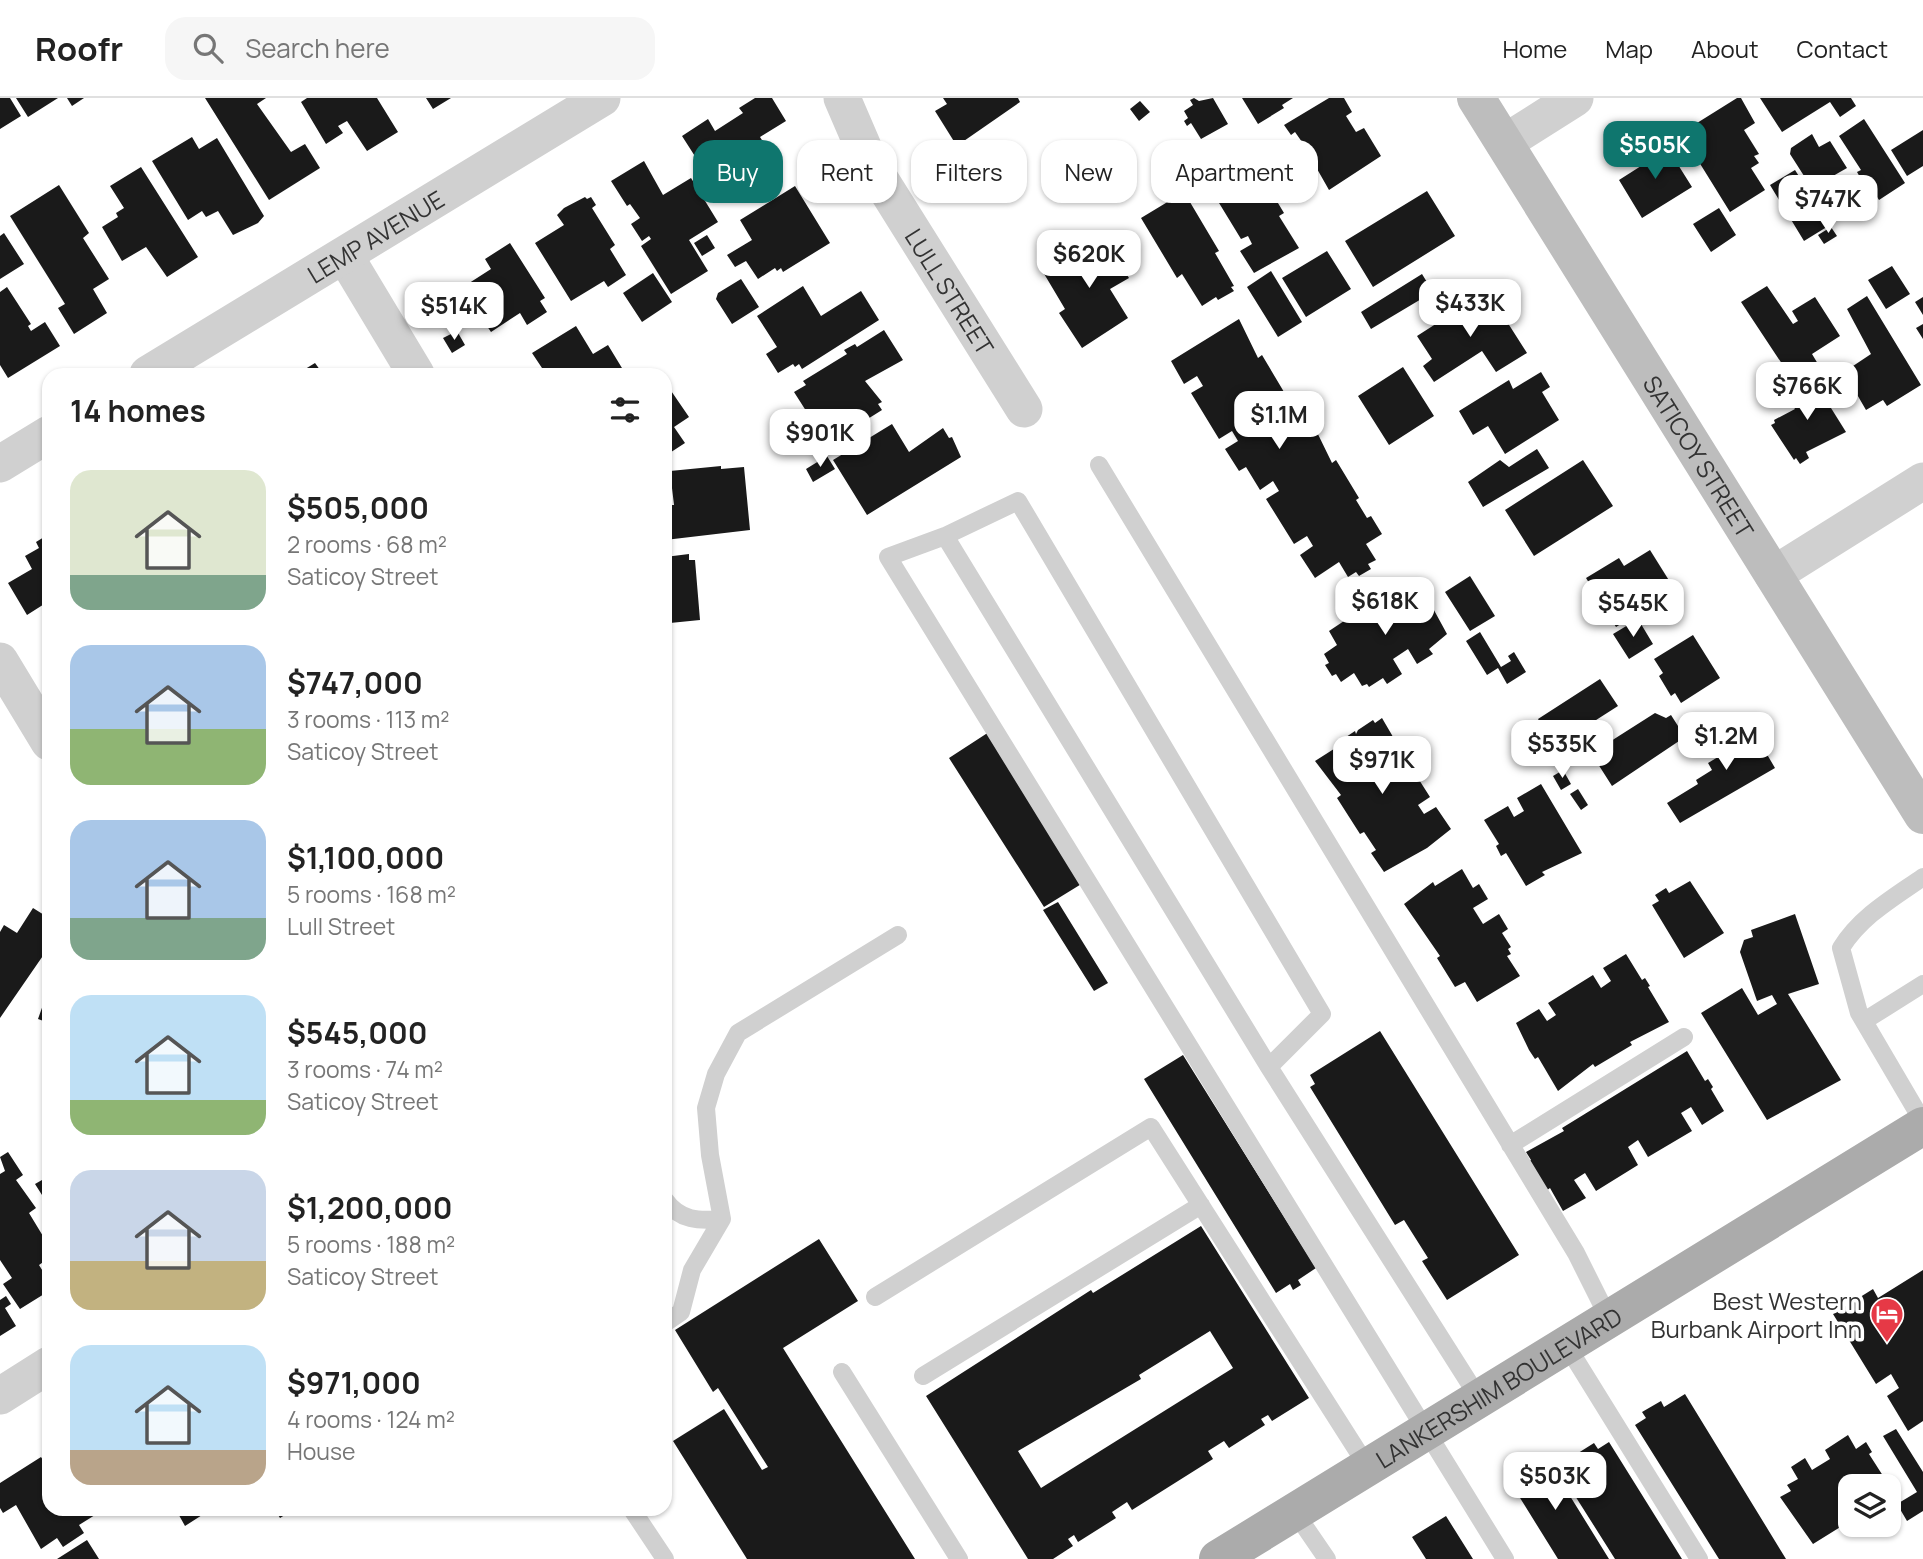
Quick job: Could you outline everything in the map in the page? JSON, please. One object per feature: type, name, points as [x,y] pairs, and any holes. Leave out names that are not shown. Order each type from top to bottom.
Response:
[{"type":"main road","name":"SATICOY STREET","points":[[1476,98],[1773,575],[1918,797]]},
{"type":"main road","name":"LANKERSHIM BOULEVARD","points":[[1218,1559],[1367,1466],[1427,1433],[1923,1124]]},
{"type":"street","name":"LEMP AVENUE","points":[[158,368],[602,98]]},
{"type":"street","name":"LULL STREET","points":[[842,98],[870,163],[1024,409]]},
{"type":"street","points":[[1504,143],[1575,98]]},
{"type":"street","points":[[345,256],[412,368]]},
{"type":"street","points":[[0,464],[42,438]]},
{"type":"street","points":[[1773,575],[1923,481]]},
{"type":"street","points":[[0,661],[42,730]]},
{"type":"street","points":[[0,1396],[42,1369]]},
{"type":"lane","points":[[1099,465],[1576,1252],[1609,1319]]},
{"type":"lane","points":[[1269,1067],[1322,1014],[1018,501],[945,536],[888,557],[1505,1559]]},
{"type":"lane","points":[[945,536],[1269,1067],[1480,1400]]},
{"type":"lane","points":[[1923,877],[1871,913],[1851,932],[1842,948],[1864,1021],[1923,1124]]},
{"type":"lane","points":[[672,1318],[681,1312],[692,1270],[722,1219],[710,1155],[706,1108],[716,1074],[738,1033],[898,935]]},
{"type":"lane","points":[[1864,1021],[1923,984]]},
{"type":"lane","points":[[1510,1145],[1684,1037]]},
{"type":"lane","points":[[876,1297],[1151,1127],[1367,1466]]},
{"type":"lane","points":[[923,1376],[1201,1205]]},
{"type":"lane","points":[[672,1209],[695,1222],[722,1219]]},
{"type":"lane","points":[[1567,1346],[1699,1559]]},
{"type":"lane","points":[[842,1373],[959,1559]]},
{"type":"lane","points":[[1294,1511],[1327,1559]]},
{"type":"lane","points":[[636,1516],[665,1559]]},
{"type":"building","points":[[0,98],[10,98],[21,116],[0,129]]},
{"type":"building","points":[[16,98],[58,98],[28,117]]},
{"type":"building","points":[[67,98],[84,98],[72,106]]},
{"type":"building","points":[[205,98],[266,98],[257,104],[291,152],[305,144],[320,168],[269,200]]},
{"type":"building","points":[[307,98],[377,98],[398,132],[367,151],[347,121],[338,126],[343,133],[326,144],[301,102]]},
{"type":"building","points":[[426,98],[451,98],[433,109]]},
{"type":"building","points":[[755,98],[772,98],[786,121],[760,137],[762,140],[693,140],[693,153],[682,136],[708,119],[715,131],[743,113],[739,108]]},
{"type":"building","points":[[943,98],[1018,98],[1020,102],[965,140],[953,140],[935,111],[947,104]]},
{"type":"building","points":[[1194,98],[1199,101],[1213,98],[1228,124],[1201,139],[1191,123],[1187,126],[1184,121],[1188,118],[1184,111],[1193,105],[1190,100]]},
{"type":"building","points":[[1242,98],[1293,98],[1282,105],[1284,108],[1258,124]]},
{"type":"building","points":[[1329,98],[1344,98],[1352,112],[1346,116],[1356,132],[1364,128],[1381,156],[1329,190],[1318,171],[1318,140],[1301,140],[1295,132],[1291,135],[1284,125]]},
{"type":"building","points":[[1741,98],[1755,123],[1744,130],[1759,154],[1754,156],[1759,163],[1751,168],[1765,190],[1730,212],[1681,133]]},
{"type":"building","points":[[1760,98],[1851,98],[1856,106],[1840,117],[1830,102],[1782,132]]},
{"type":"building","points":[[1140,101],[1150,112],[1139,121],[1130,109]]},
{"type":"building","points":[[1864,119],[1905,183],[1879,200],[1864,177],[1861,179],[1857,172],[1861,170],[1839,136]]},
{"type":"building","points":[[1923,130],[1923,166],[1907,176],[1891,150]]},
{"type":"building","points":[[1812,134],[1819,147],[1830,141],[1847,168],[1833,176],[1835,179],[1813,190],[1790,154],[1791,148]]},
{"type":"building","points":[[192,137],[199,149],[217,138],[264,216],[258,223],[233,235],[218,211],[206,217],[202,211],[188,220],[152,161]]},
{"type":"building","points":[[1665,144],[1692,187],[1642,218],[1619,180],[1641,166],[1638,160]]},
{"type":"building","points":[[644,161],[663,195],[691,178],[693,203],[706,203],[718,222],[689,240],[708,271],[671,294],[641,246],[651,239],[649,236],[642,241],[631,224],[640,218],[630,204],[627,206],[611,181]]},
{"type":"building","points":[[141,167],[198,257],[167,277],[146,247],[122,261],[102,227],[118,217],[116,213],[124,208],[110,186]]},
{"type":"building","points":[[1795,170],[1830,225],[1804,241],[1770,185]]},
{"type":"building","points":[[59,185],[89,233],[83,238],[109,279],[93,289],[107,313],[74,334],[58,308],[65,304],[10,216]]},
{"type":"building","points":[[795,186],[797,203],[805,203],[830,243],[783,272],[781,268],[777,271],[775,268],[758,279],[746,261],[735,267],[727,255],[752,240],[740,220],[768,203],[783,203],[783,193]]},
{"type":"building","points":[[1427,191],[1455,236],[1373,287],[1345,241]]},
{"type":"building","points":[[585,197],[591,197],[596,205],[592,208],[615,245],[610,249],[626,275],[608,287],[604,281],[571,301],[535,243],[564,225],[557,215],[564,208]]},
{"type":"building","points":[[1166,203],[1191,203],[1219,251],[1215,253],[1234,286],[1231,287],[1234,291],[1218,300],[1216,297],[1202,306],[1182,274],[1177,278],[1141,218]]},
{"type":"building","points":[[1219,203],[1278,203],[1284,213],[1279,216],[1299,248],[1254,273],[1240,251],[1252,244],[1248,236],[1241,239]]},
{"type":"building","points":[[1719,208],[1736,235],[1711,252],[1693,224]]},
{"type":"building","points":[[1831,227],[1837,236],[1824,244],[1818,235]]},
{"type":"building","points":[[4,233],[24,264],[0,279],[0,236]]},
{"type":"building","points":[[707,235],[715,248],[702,256],[694,243]]},
{"type":"building","points":[[1102,235],[1129,278],[1110,289],[1128,318],[1082,348],[1059,313],[1065,309],[1043,272]]},
{"type":"building","points":[[510,243],[545,298],[540,301],[547,312],[527,325],[520,313],[491,332],[478,313],[453,329],[434,299],[460,282],[463,287],[491,269],[485,259]]},
{"type":"building","points":[[1327,251],[1351,289],[1306,317],[1282,278]]},
{"type":"building","points":[[1892,266],[1910,294],[1886,309],[1868,280]]},
{"type":"building","points":[[1271,271],[1302,322],[1278,337],[1247,287]]},
{"type":"building","points":[[653,273],[672,302],[642,322],[623,293]]},
{"type":"building","points":[[1422,274],[1433,292],[1371,329],[1361,312]]},
{"type":"building","points":[[741,279],[759,307],[732,324],[716,299],[718,293]]},
{"type":"building","points":[[803,286],[821,316],[861,291],[879,320],[802,369],[799,364],[795,367],[793,364],[778,373],[766,354],[777,347],[757,316]]},
{"type":"building","points":[[1767,286],[1793,324],[1798,321],[1792,311],[1815,297],[1840,336],[1812,354],[1818,364],[1792,379],[1741,302]]},
{"type":"building","points":[[7,287],[31,324],[28,326],[31,331],[45,322],[60,346],[8,378],[0,365],[0,292]]},
{"type":"building","points":[[1481,295],[1491,310],[1497,306],[1527,353],[1496,372],[1482,351],[1434,382],[1423,366],[1432,359],[1417,336]]},
{"type":"building","points":[[1867,296],[1921,385],[1887,406],[1883,400],[1866,410],[1844,372],[1871,354],[1847,309]]},
{"type":"building","points":[[1923,297],[1923,315],[1915,302]]},
{"type":"building","points":[[1239,319],[1258,358],[1262,355],[1284,392],[1280,394],[1292,413],[1295,411],[1306,428],[1313,424],[1332,463],[1336,460],[1359,498],[1356,500],[1367,518],[1371,516],[1382,534],[1366,544],[1376,560],[1368,564],[1371,569],[1359,576],[1356,572],[1348,577],[1339,562],[1315,578],[1300,555],[1313,546],[1307,536],[1294,544],[1266,499],[1279,491],[1273,481],[1260,490],[1246,467],[1239,471],[1225,449],[1238,441],[1232,431],[1219,439],[1191,393],[1203,386],[1197,376],[1184,384],[1171,361]]},
{"type":"building","points":[[1923,324],[1923,339],[1916,328]]},
{"type":"building","points":[[576,326],[593,354],[608,345],[622,368],[542,368],[532,353]]},
{"type":"building","points":[[884,330],[903,360],[865,381],[882,402],[878,404],[882,410],[839,437],[836,431],[824,439],[794,392],[806,385],[803,381],[847,354],[844,350],[855,344],[857,347]]},
{"type":"building","points":[[457,331],[465,345],[452,353],[443,338]]},
{"type":"building","points":[[1403,367],[1434,416],[1389,445],[1358,396]]},
{"type":"building","points":[[1541,372],[1550,387],[1542,392],[1559,420],[1505,454],[1488,426],[1473,435],[1459,411],[1509,380],[1513,389]]},
{"type":"building","points":[[1804,377],[1816,396],[1821,392],[1846,432],[1806,452],[1809,458],[1800,464],[1796,458],[1794,460],[1771,425],[1775,423],[1774,420],[1795,409],[1792,404],[1796,401],[1787,387]]},
{"type":"building","points":[[672,392],[689,417],[674,427],[685,443],[672,451]]},
{"type":"building","points":[[892,424],[909,452],[943,428],[949,438],[952,437],[961,457],[867,515],[833,460]]},
{"type":"building","points":[[1537,449],[1549,468],[1483,507],[1468,482],[1500,460],[1509,467]]},
{"type":"building","points":[[827,456],[835,469],[813,482],[806,469]]},
{"type":"building","points":[[1583,460],[1613,506],[1534,556],[1505,510]]},
{"type":"building","points":[[721,466],[721,469],[744,467],[750,530],[672,539],[672,471]]},
{"type":"building","points":[[42,538],[42,605],[27,615],[8,583],[32,569],[25,556],[39,548],[36,542]]},
{"type":"building","points":[[1650,550],[1675,590],[1616,627],[1586,578],[1619,558],[1624,566]]},
{"type":"building","points":[[689,554],[689,560],[695,560],[700,620],[672,623],[672,556]]},
{"type":"building","points":[[1470,576],[1495,616],[1470,631],[1445,592]]},
{"type":"building","points":[[1411,580],[1425,603],[1429,601],[1447,634],[1429,649],[1433,654],[1417,664],[1408,649],[1393,659],[1402,674],[1387,684],[1383,678],[1369,687],[1367,684],[1362,686],[1354,673],[1341,682],[1336,674],[1332,676],[1325,665],[1329,663],[1324,654],[1337,645],[1329,631],[1356,613],[1359,617],[1384,601],[1382,598]]},
{"type":"building","points":[[1638,619],[1653,644],[1629,659],[1613,634]]},
{"type":"building","points":[[1480,632],[1501,667],[1511,661],[1508,656],[1514,652],[1526,672],[1507,684],[1498,668],[1487,675],[1466,641]]},
{"type":"building","points":[[1693,635],[1720,678],[1681,703],[1675,693],[1671,696],[1659,676],[1663,673],[1654,659]]},
{"type":"building","points":[[1600,679],[1618,706],[1568,738],[1559,724],[1546,733],[1538,719]]},
{"type":"building","points":[[1655,713],[1666,718],[1671,715],[1685,737],[1612,786],[1598,764],[1600,748]]},
{"type":"building","points":[[1382,718],[1396,742],[1384,750],[1391,761],[1402,753],[1430,797],[1418,805],[1424,814],[1436,807],[1451,829],[1427,848],[1384,872],[1371,853],[1376,850],[1364,832],[1360,834],[1337,798],[1341,795],[1315,761],[1348,740],[1346,737],[1355,731],[1356,734],[1373,720],[1375,723]]},
{"type":"building","points":[[1758,721],[1765,735],[1758,739],[1775,768],[1680,823],[1667,803],[1698,784],[1696,780],[1712,770],[1708,763],[1718,757],[1712,746]]},
{"type":"building","points":[[989,732],[1083,883],[1044,907],[949,758]]},
{"type":"building","points":[[1563,770],[1571,784],[1561,790],[1553,776]]},
{"type":"building","points":[[1541,784],[1582,853],[1542,872],[1545,875],[1526,886],[1506,853],[1501,856],[1496,846],[1499,844],[1484,820],[1508,806],[1514,817],[1524,811],[1517,798]]},
{"type":"building","points":[[1578,789],[1588,805],[1581,810],[1570,794]]},
{"type":"building","points":[[1462,869],[1473,888],[1479,884],[1488,899],[1473,908],[1483,924],[1499,914],[1508,929],[1502,933],[1511,947],[1508,949],[1511,954],[1507,956],[1520,976],[1477,1002],[1465,982],[1455,987],[1437,958],[1440,956],[1404,904],[1433,882],[1435,886]]},
{"type":"building","points":[[1690,881],[1724,933],[1684,958],[1652,905],[1659,901],[1655,895],[1666,888],[1669,893]]},
{"type":"building","points":[[1058,902],[1108,983],[1094,991],[1043,910]]},
{"type":"building","points":[[33,908],[42,914],[42,957],[0,1018],[0,932],[4,925],[17,933]]},
{"type":"building","points":[[1795,914],[1819,984],[1788,994],[1841,1080],[1767,1120],[1701,1013],[1742,988],[1758,1015],[1777,1004],[1772,995],[1757,1001],[1740,952],[1744,940],[1753,937],[1751,930]]},
{"type":"building","points":[[1626,954],[1642,980],[1645,978],[1669,1022],[1630,1042],[1632,1045],[1595,1067],[1593,1064],[1558,1091],[1538,1057],[1535,1059],[1529,1050],[1516,1023],[1539,1009],[1547,1021],[1556,1015],[1548,1003],[1593,975],[1601,988],[1611,981],[1603,968]]},
{"type":"building","points":[[1380,1031],[1519,1255],[1447,1300],[1422,1261],[1428,1258],[1404,1220],[1395,1225],[1310,1087],[1315,1084],[1310,1075]]},
{"type":"building","points":[[1687,1051],[1705,1081],[1708,1079],[1713,1087],[1711,1089],[1724,1111],[1702,1125],[1691,1107],[1681,1113],[1692,1131],[1648,1157],[1638,1140],[1628,1147],[1638,1165],[1596,1191],[1585,1173],[1574,1180],[1586,1198],[1563,1211],[1550,1188],[1546,1191],[1524,1165],[1531,1160],[1526,1152],[1564,1131],[1562,1128]]},
{"type":"building","points":[[1183,1055],[1316,1268],[1298,1280],[1301,1285],[1293,1290],[1290,1284],[1276,1293],[1144,1079]]},
{"type":"building","points":[[8,1152],[23,1175],[16,1180],[36,1208],[29,1213],[42,1234],[42,1263],[39,1265],[42,1270],[42,1295],[20,1309],[3,1284],[12,1278],[0,1260],[0,1174],[5,1171],[0,1157]]},
{"type":"building","points":[[42,1180],[42,1195],[35,1184]]},
{"type":"building","points":[[1201,1226],[1309,1398],[1272,1421],[1268,1415],[1261,1419],[1265,1425],[1229,1448],[1224,1441],[1208,1451],[1213,1459],[1132,1510],[1127,1502],[1112,1512],[1116,1518],[1078,1542],[1074,1535],[1068,1539],[1073,1546],[1053,1559],[1028,1559],[926,1396],[1091,1290],[1093,1293]],"holes":[[[1210,1331],[1233,1368],[1041,1488],[1018,1451],[1141,1379],[1139,1375]]]},
{"type":"building","points":[[819,1239],[858,1301],[783,1348],[915,1559],[747,1559],[673,1441],[724,1409],[762,1470],[768,1467],[718,1388],[713,1392],[675,1330]]},
{"type":"building","name":"Best Western Burbank Airport Inn","points":[[1923,1270],[1923,1421],[1908,1431],[1887,1396],[1899,1388],[1891,1374],[1876,1384],[1833,1314],[1873,1289],[1878,1298]]},
{"type":"building","points":[[6,1296],[11,1304],[5,1308],[16,1326],[0,1336],[0,1300]]},
{"type":"building","points":[[1685,1394],[1786,1559],[1719,1559],[1635,1425],[1646,1418],[1642,1412],[1661,1401],[1664,1407]]},
{"type":"building","points":[[1896,1429],[1923,1472],[1923,1511],[1907,1521],[1901,1511],[1901,1502],[1917,1492],[1883,1436]]},
{"type":"building","points":[[1848,1435],[1856,1449],[1866,1442],[1872,1452],[1869,1454],[1882,1474],[1838,1474],[1838,1528],[1813,1544],[1780,1497],[1791,1491],[1787,1485],[1798,1479],[1791,1467],[1805,1458],[1812,1470],[1830,1459],[1825,1450]]},
{"type":"building","points":[[1609,1442],[1682,1559],[1615,1559],[1560,1472],[1579,1460],[1575,1455],[1594,1443],[1598,1449]]},
{"type":"building","points":[[1544,1454],[1609,1559],[1558,1559],[1507,1477]]},
{"type":"building","points":[[41,1457],[42,1516],[93,1516],[79,1525],[84,1533],[63,1547],[57,1538],[41,1549],[16,1505],[3,1513],[0,1508],[0,1483]]},
{"type":"building","points":[[179,1516],[201,1516],[185,1526]]},
{"type":"building","points":[[1446,1516],[1473,1559],[1426,1559],[1412,1537]]},
{"type":"building","points":[[87,1540],[99,1559],[57,1559]]},
{"type":"place","name":"Best Western Burbank Airport Inn","points":[[1887,1344]]}]
